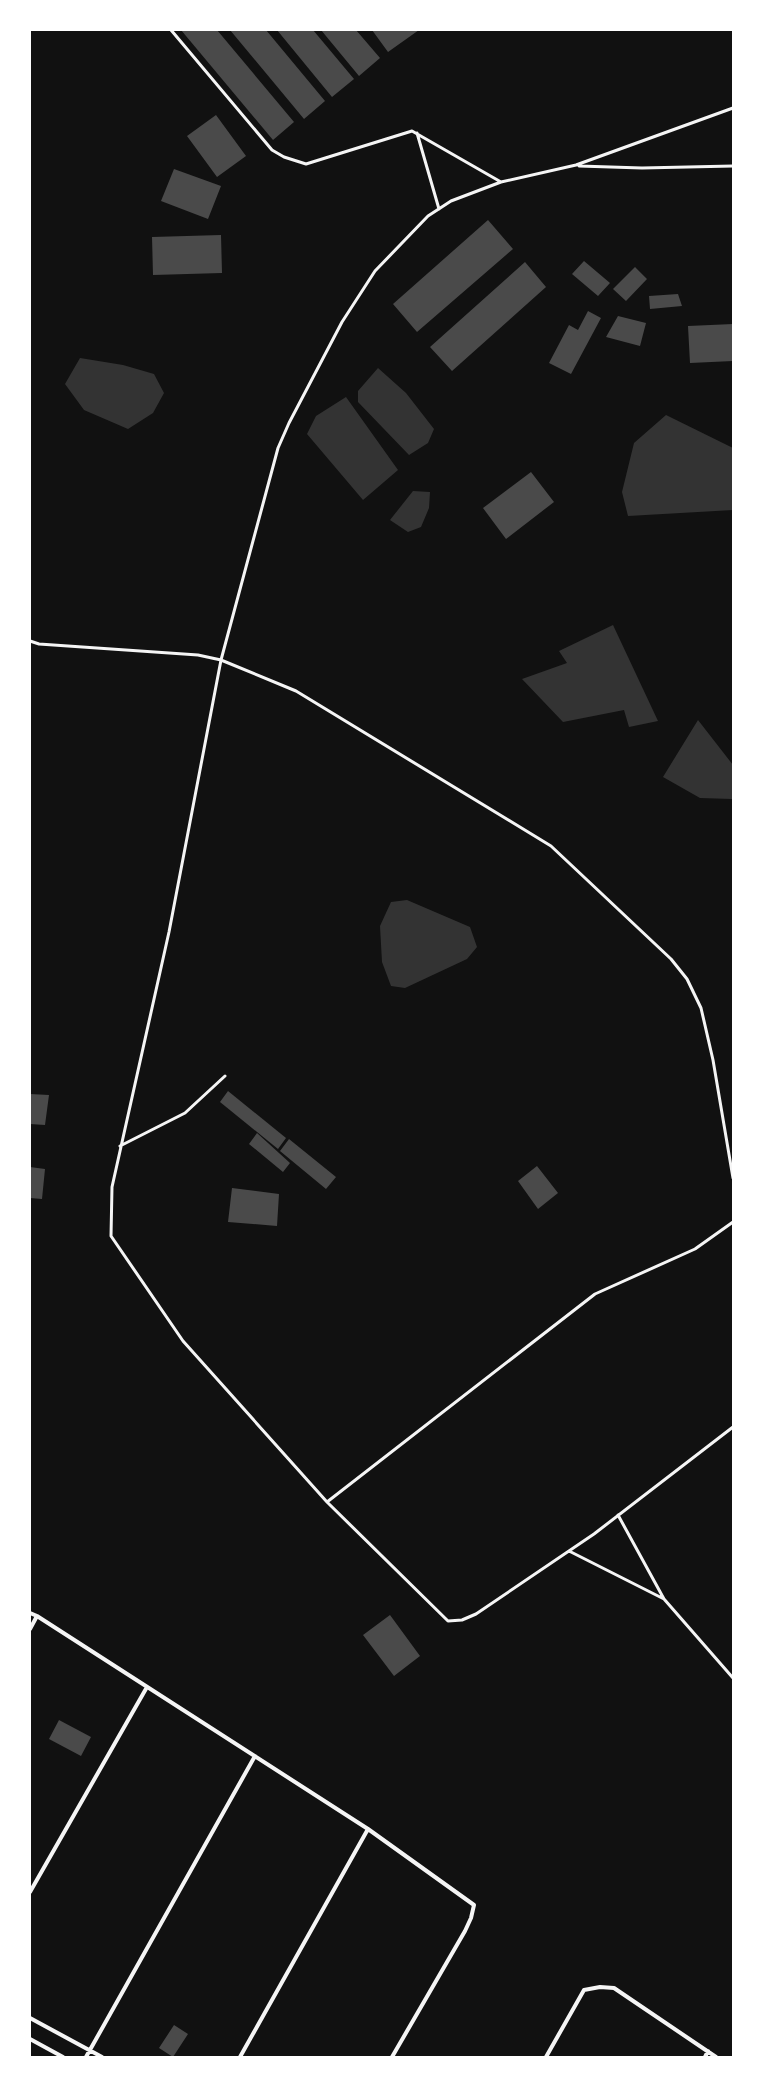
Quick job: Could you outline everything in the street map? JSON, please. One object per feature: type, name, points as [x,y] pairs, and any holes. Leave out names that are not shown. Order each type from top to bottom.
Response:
[{"type":"street","points":[[30,1613],[38,1616],[368,1829],[474,1905],[471,1918],[465,1931],[392,2057]]},
{"type":"street","points":[[30,1629],[38,1616]]},
{"type":"street","points":[[30,1892],[147,1687]]},
{"type":"street","points":[[86,2057],[255,1756]]},
{"type":"street","points":[[240,2057],[368,1829]]},
{"type":"street","points":[[546,2057],[584,1990],[600,1987],[614,1988],[716,2057]]},
{"type":"street","points":[[30,2018],[102,2057]]},
{"type":"street","points":[[30,2039],[63,2057]]},
{"type":"street","points":[[705,2057],[708,2051]]},
{"type":"lane","points":[[171,30],[272,150],[284,157],[306,164],[407,132],[417,133],[501,182]]},
{"type":"lane","points":[[733,108],[576,165],[501,182],[451,201],[428,216],[375,271],[342,322],[289,423],[278,448],[221,660],[169,932],[112,1187],[110,1236],[183,1341],[327,1502],[448,1621],[462,1620],[476,1614],[569,1551],[733,1428]]},
{"type":"lane","points":[[417,133],[439,209]]},
{"type":"lane","points":[[576,165],[642,168],[733,166]]},
{"type":"lane","points":[[30,642],[39,644],[198,655],[221,660],[296,691],[552,846],[671,959],[687,979],[701,1008],[713,1060],[733,1178]]},
{"type":"lane","points":[[120,1146],[185,1113],[225,1076]]},
{"type":"lane","points":[[327,1502],[596,1294],[695,1249],[733,1222]]},
{"type":"lane","points":[[618,1515],[664,1599],[733,1678]]},
{"type":"lane","points":[[569,1551],[664,1599]]},
{"type":"shaded area","points":[[80,358],[123,365],[154,374],[164,393],[153,413],[128,429],[84,410],[65,384]]},
{"type":"shaded area","points":[[378,368],[406,393],[434,429],[428,443],[409,455],[358,402],[358,391]]},
{"type":"shaded area","points":[[346,397],[398,470],[363,500],[307,434],[316,416]]},
{"type":"shaded area","points":[[666,415],[733,448],[733,510],[628,516],[622,492],[634,443]]},
{"type":"shaded area","points":[[413,491],[430,492],[429,508],[421,527],[408,532],[390,520]]},
{"type":"shaded area","points":[[613,625],[658,721],[629,727],[624,710],[563,722],[522,679],[567,663],[559,651]]},
{"type":"shaded area","points":[[698,720],[733,765],[732,799],[700,798],[663,777]]},
{"type":"shaded area","points":[[407,900],[470,927],[477,947],[467,959],[405,988],[391,986],[382,962],[380,926],[391,902]]},
{"type":"building","points":[[181,30],[217,30],[294,122],[273,140]]},
{"type":"building","points":[[230,30],[266,30],[325,101],[304,119]]},
{"type":"building","points":[[277,30],[313,30],[354,79],[332,97]]},
{"type":"building","points":[[321,30],[356,30],[380,58],[359,76]]},
{"type":"building","points":[[372,30],[419,30],[388,52]]},
{"type":"building","points":[[216,115],[246,156],[217,177],[187,136]]},
{"type":"building","points":[[174,169],[221,186],[208,219],[161,201]]},
{"type":"building","points":[[488,220],[513,249],[417,332],[393,304]]},
{"type":"building","points":[[221,235],[222,273],[153,275],[152,237]]},
{"type":"building","points":[[584,261],[610,283],[598,296],[572,274]]},
{"type":"building","points":[[525,262],[546,287],[452,371],[430,347]]},
{"type":"building","points":[[635,267],[647,279],[626,301],[613,289]]},
{"type":"building","points":[[678,294],[682,306],[650,309],[649,296]]},
{"type":"building","points":[[588,311],[601,318],[571,374],[549,363],[569,325],[578,330]]},
{"type":"building","points":[[618,316],[646,323],[640,346],[606,337]]},
{"type":"building","points":[[733,324],[733,361],[690,363],[688,326]]},
{"type":"building","points":[[531,472],[554,502],[506,539],[483,508]]},
{"type":"building","points":[[228,1091],[286,1138],[278,1149],[220,1102]]},
{"type":"building","points":[[30,1094],[49,1095],[45,1125],[30,1124]]},
{"type":"building","points":[[257,1133],[290,1163],[283,1172],[249,1144]]},
{"type":"building","points":[[289,1139],[336,1177],[326,1189],[280,1151]]},
{"type":"building","points":[[537,1166],[558,1193],[538,1209],[518,1181]]},
{"type":"building","points":[[30,1167],[45,1169],[42,1199],[30,1198]]},
{"type":"building","points":[[232,1188],[279,1194],[277,1226],[228,1222]]},
{"type":"building","points":[[390,1615],[420,1656],[394,1676],[363,1635]]},
{"type":"building","points":[[59,1720],[91,1737],[81,1756],[49,1739]]},
{"type":"building","points":[[174,2025],[188,2034],[173,2057],[159,2048]]}]
